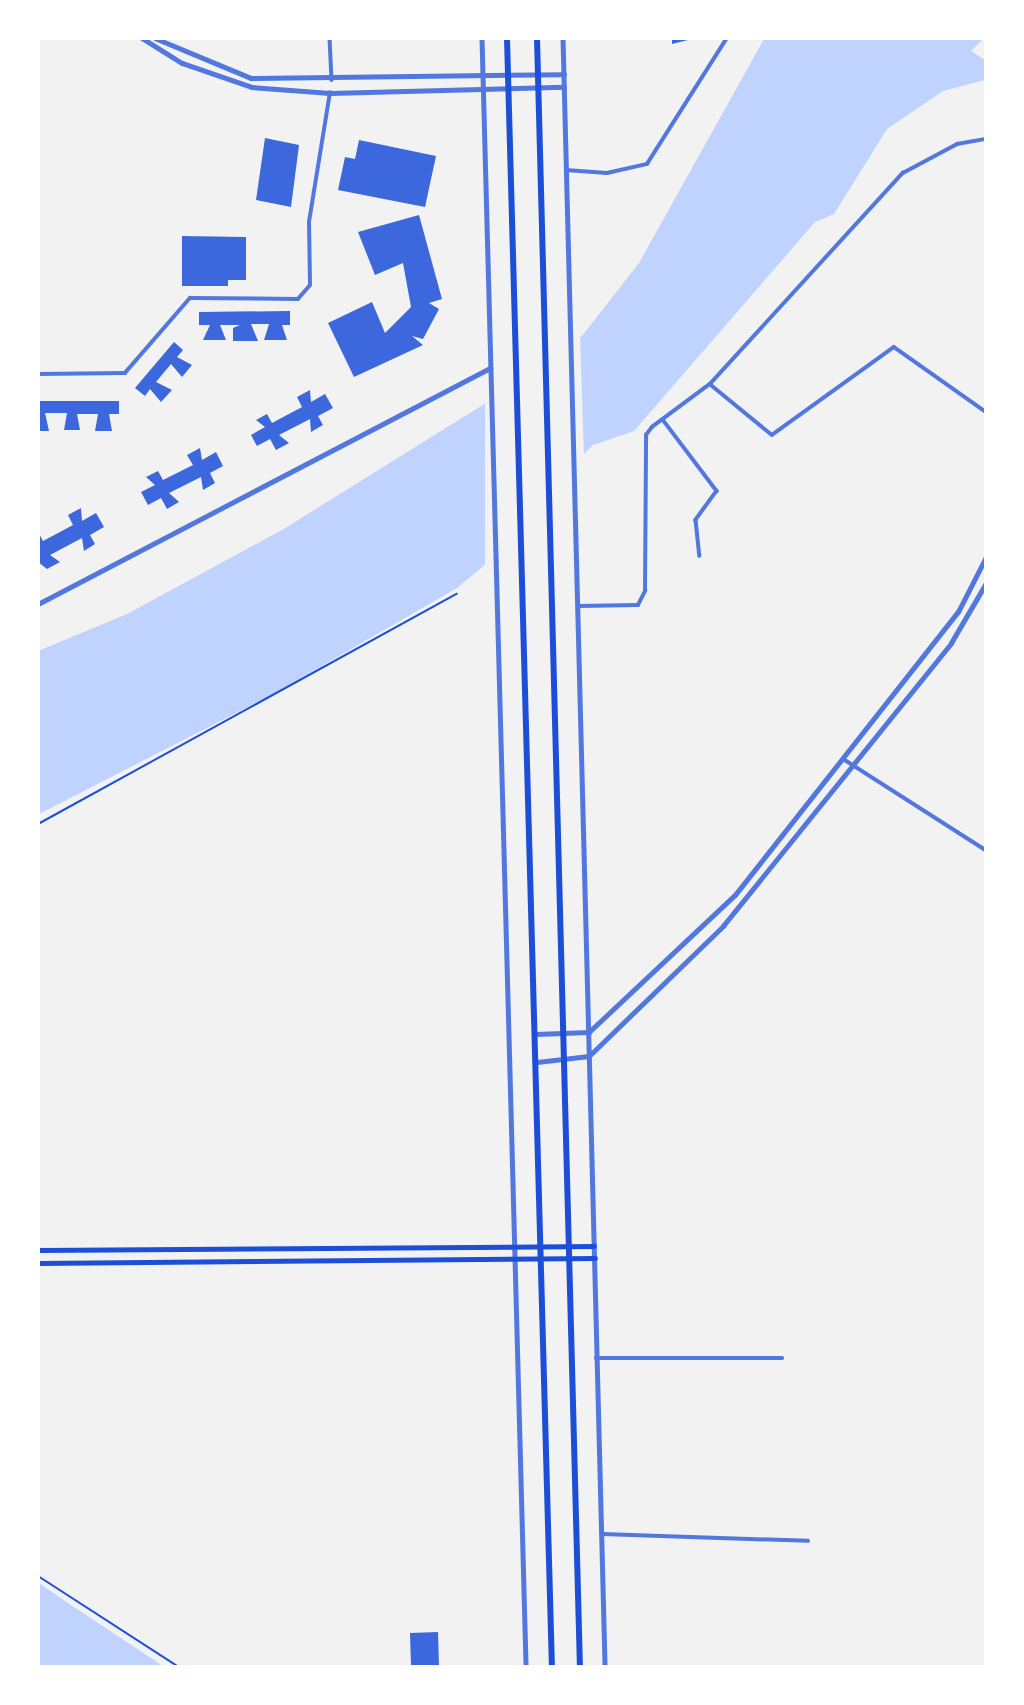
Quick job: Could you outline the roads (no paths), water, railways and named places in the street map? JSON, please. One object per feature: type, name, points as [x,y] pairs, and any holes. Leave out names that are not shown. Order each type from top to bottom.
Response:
[{"type":"main road","points":[[507,38],[537,1062],[551,1667]]},
{"type":"main road","points":[[537,38],[580,1667]]},
{"type":"main road","points":[[38,1250],[594,1246]]},
{"type":"main road","points":[[38,1263],[595,1258]]},
{"type":"street","points":[[142,38],[218,77],[330,93],[564,88]]},
{"type":"street","points":[[155,38],[251,78],[332,80],[564,74]]},
{"type":"street","points":[[331,38],[332,80]]},
{"type":"street","points":[[482,38],[526,1667]]},
{"type":"street","points":[[563,38],[605,1667]]},
{"type":"street","points":[[566,170],[607,173],[647,164],[727,38]]},
{"type":"street","points":[[38,374],[125,373],[190,298],[298,299],[310,285],[309,222],[330,93]]},
{"type":"street","points":[[578,606],[638,606],[645,592],[646,435],[710,384],[887,187],[926,157],[985,139]]},
{"type":"street","points":[[710,384],[772,435],[894,347],[985,412]]},
{"type":"street","points":[[38,604],[490,368]]},
{"type":"street","points":[[664,421],[717,491],[696,520],[700,556]]},
{"type":"street","points":[[536,1034],[589,1032],[735,895],[845,760],[958,612],[985,558]]},
{"type":"street","points":[[537,1062],[564,1061],[589,1056],[723,926],[951,643],[985,583]]},
{"type":"street","points":[[845,760],[985,850]]},
{"type":"street","points":[[596,1357],[782,1358]]},
{"type":"street","points":[[602,1534],[808,1541]]},
{"type":"water","points":[[764,39],[983,39],[971,51],[985,60],[985,80],[943,91],[887,129],[834,214],[815,222],[634,431],[593,445],[535,502],[493,558],[457,588],[273,694],[39,814],[38,651],[127,614],[282,530],[531,375],[582,336],[639,263]]},
{"type":"water","points":[[39,1583],[71,1605],[163,1666],[39,1666]]}]
